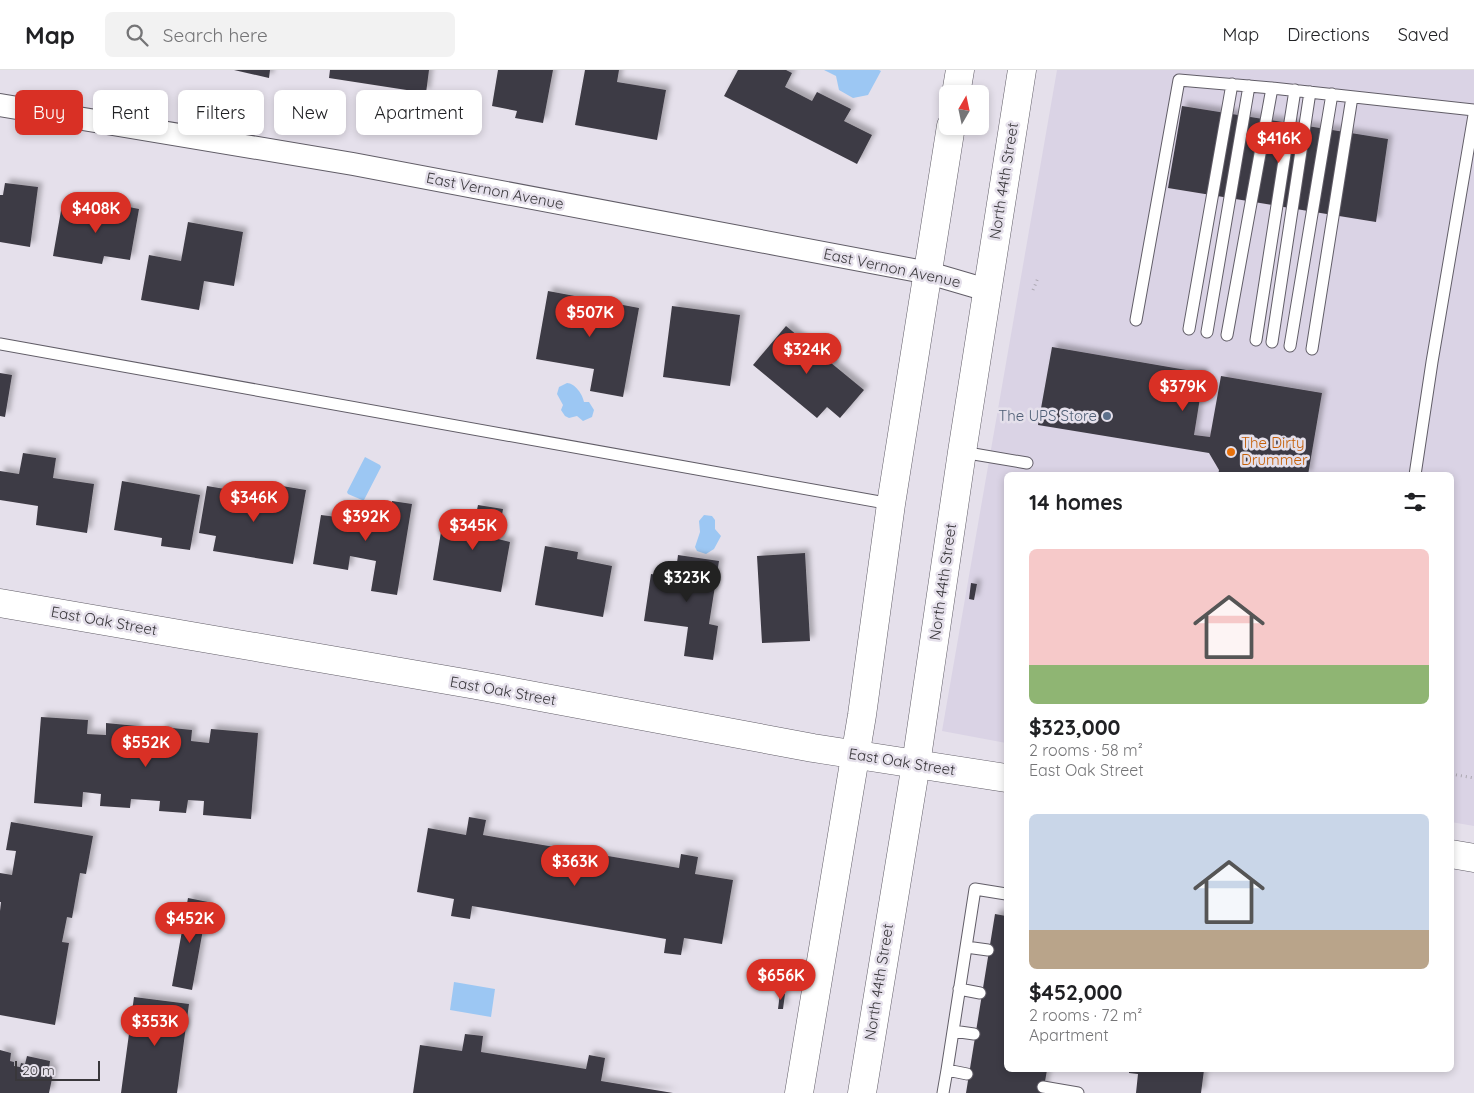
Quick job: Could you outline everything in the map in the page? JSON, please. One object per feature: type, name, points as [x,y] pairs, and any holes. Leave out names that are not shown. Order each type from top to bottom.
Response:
[{"type":"main road","points":[[958,85],[960,70]]},
{"type":"main road","name":"North 44th Street","points":[[862,1093],[916,764],[962,452],[1022,70]]},
{"type":"main road","points":[[799,1093],[862,715],[891,504],[950,135]]},
{"type":"main road","name":"East Oak Street","points":[[0,603],[476,686],[855,755],[1004,778]]},
{"type":"main road","points":[[1454,855],[1474,858]]},
{"type":"street","name":"East Vernon Avenue","points":[[0,105],[353,164],[929,273],[987,290]]},
{"type":"lane","points":[[1136,320],[1179,80],[1295,90],[1474,110]]},
{"type":"lane","points":[[1189,329],[1232,84]]},
{"type":"lane","points":[[1207,332],[1249,86]]},
{"type":"lane","points":[[1226,335],[1272,88]]},
{"type":"lane","points":[[1256,340],[1295,90]]},
{"type":"lane","points":[[1272,342],[1310,92]]},
{"type":"lane","points":[[1290,346],[1332,94]]},
{"type":"lane","points":[[1312,349],[1352,97]]},
{"type":"lane","points":[[1415,472],[1474,115]]},
{"type":"lane","points":[[0,344],[891,504]]},
{"type":"lane","points":[[962,452],[1028,463]]},
{"type":"lane","points":[[943,1093],[975,889],[1004,894]]},
{"type":"lane","points":[[966,947],[988,950]]},
{"type":"lane","points":[[960,989],[980,992]]},
{"type":"lane","points":[[953,1031],[974,1034]]},
{"type":"lane","points":[[947,1070],[967,1074]]},
{"type":"lane","points":[[1043,1087],[1078,1093]]},
{"type":"path","points":[[1033,290],[1038,278]]},
{"type":"path","points":[[1454,775],[1474,778]]},
{"type":"shaded area","points":[[1057,70],[1474,70],[1474,826],[1454,823],[1454,472],[1004,472],[1004,743],[942,731]]},
{"type":"water","points":[[824,70],[881,71],[868,95],[853,98],[839,90],[836,76]]},
{"type":"water","points":[[567,383],[573,385],[578,390],[584,402],[589,402],[594,410],[592,417],[583,421],[577,416],[569,418],[565,416],[561,410],[563,405],[557,394],[559,387]]},
{"type":"water","points":[[365,457],[381,467],[364,500],[362,500],[347,492]]},
{"type":"water","points":[[704,515],[712,516],[715,520],[715,529],[721,536],[714,549],[706,554],[697,551],[695,547],[700,532],[699,521]]},
{"type":"water","points":[[454,982],[495,989],[491,1017],[450,1010]]},
{"type":"building","points":[[234,70],[270,70],[269,78]]},
{"type":"building","points":[[330,70],[429,70],[426,90],[407,90],[329,78]]},
{"type":"building","points":[[498,70],[553,70],[543,123],[515,118],[517,111],[492,106]]},
{"type":"building","points":[[585,70],[619,70],[617,82],[666,90],[657,140],[575,125]]},
{"type":"building","points":[[738,70],[786,70],[792,73],[785,87],[812,101],[817,92],[851,109],[844,121],[872,135],[857,164],[724,96]]},
{"type":"building","points":[[1182,106],[1388,139],[1376,222],[1168,188]]},
{"type":"building","points":[[5,183],[38,187],[30,247],[0,242],[0,195],[3,195]]},
{"type":"building","points":[[109,203],[139,209],[130,260],[104,256],[102,264],[53,256],[62,205],[107,213]]},
{"type":"building","points":[[188,222],[243,232],[234,286],[204,281],[199,310],[141,300],[149,255],[181,261]]},
{"type":"building","points":[[548,291],[639,308],[623,397],[590,391],[594,369],[536,359]]},
{"type":"building","points":[[672,306],[740,315],[730,386],[663,377]]},
{"type":"building","points":[[786,326],[864,390],[840,418],[827,407],[817,418],[753,365]]},
{"type":"building","points":[[1052,347],[1204,373],[1194,435],[1210,437],[1221,376],[1322,393],[1309,472],[1219,472],[1209,453],[1038,425]]},
{"type":"building","points":[[0,373],[12,375],[5,417],[0,416]]},
{"type":"building","points":[[23,453],[56,458],[53,478],[94,484],[87,533],[36,525],[38,506],[0,500],[0,471],[19,474]]},
{"type":"building","points":[[122,481],[200,495],[190,550],[161,546],[162,538],[114,530]]},
{"type":"building","points":[[207,486],[279,498],[282,486],[306,490],[293,564],[213,551],[216,536],[199,533]]},
{"type":"building","points":[[392,501],[412,504],[397,595],[371,591],[376,561],[350,556],[348,570],[313,564],[321,515],[337,517],[339,506],[390,514]]},
{"type":"building","points":[[478,505],[503,509],[498,539],[510,542],[501,592],[433,580],[444,514],[475,519]]},
{"type":"building","points":[[545,546],[578,552],[577,559],[612,566],[603,617],[535,605]]},
{"type":"building","points":[[805,553],[810,641],[762,643],[757,556]]},
{"type":"building","points":[[678,555],[719,561],[709,624],[718,626],[713,660],[684,656],[688,627],[644,621],[651,574],[675,578]]},
{"type":"building","points":[[971,583],[977,584],[974,600],[969,599]]},
{"type":"building","points":[[41,717],[88,720],[87,734],[106,735],[106,723],[137,726],[136,733],[161,736],[162,727],[192,730],[191,741],[209,743],[211,729],[258,733],[251,819],[203,815],[204,801],[188,800],[186,813],[159,811],[160,801],[131,799],[130,808],[100,806],[101,794],[83,792],[82,807],[34,803]]},
{"type":"building","points":[[469,817],[486,820],[483,835],[679,868],[681,854],[698,857],[695,874],[733,880],[722,944],[684,938],[681,955],[664,953],[666,939],[472,906],[470,919],[451,916],[454,899],[417,892],[428,828],[466,835]]},
{"type":"building","points":[[11,822],[93,836],[86,874],[80,873],[72,918],[67,917],[62,942],[69,943],[55,1025],[0,1015],[0,873],[12,875],[16,851],[6,850]]},
{"type":"building","points":[[188,898],[208,902],[192,990],[172,986]]},
{"type":"building","points":[[995,914],[1004,916],[1004,1072],[1047,1072],[1043,1093],[966,1093]]},
{"type":"building","points":[[780,993],[785,994],[783,1009],[778,1009]]},
{"type":"building","points":[[134,997],[189,1004],[177,1093],[121,1093]]},
{"type":"building","points":[[465,1034],[483,1036],[481,1052],[586,1069],[589,1055],[605,1058],[601,1081],[673,1093],[413,1093],[420,1045],[462,1051]]},
{"type":"building","points":[[0,1050],[11,1053],[10,1061],[14,1062],[14,1066],[20,1067],[21,1063],[25,1064],[27,1056],[50,1061],[49,1069],[54,1069],[49,1093],[0,1093]]},
{"type":"building","points":[[1204,1072],[1201,1093],[1136,1093],[1138,1074],[1129,1073]]},
{"type":"place","name":"The UPS Store","points":[[1107,416]]},
{"type":"place","name":"The Dirty Drummer","points":[[1231,452]]}]
